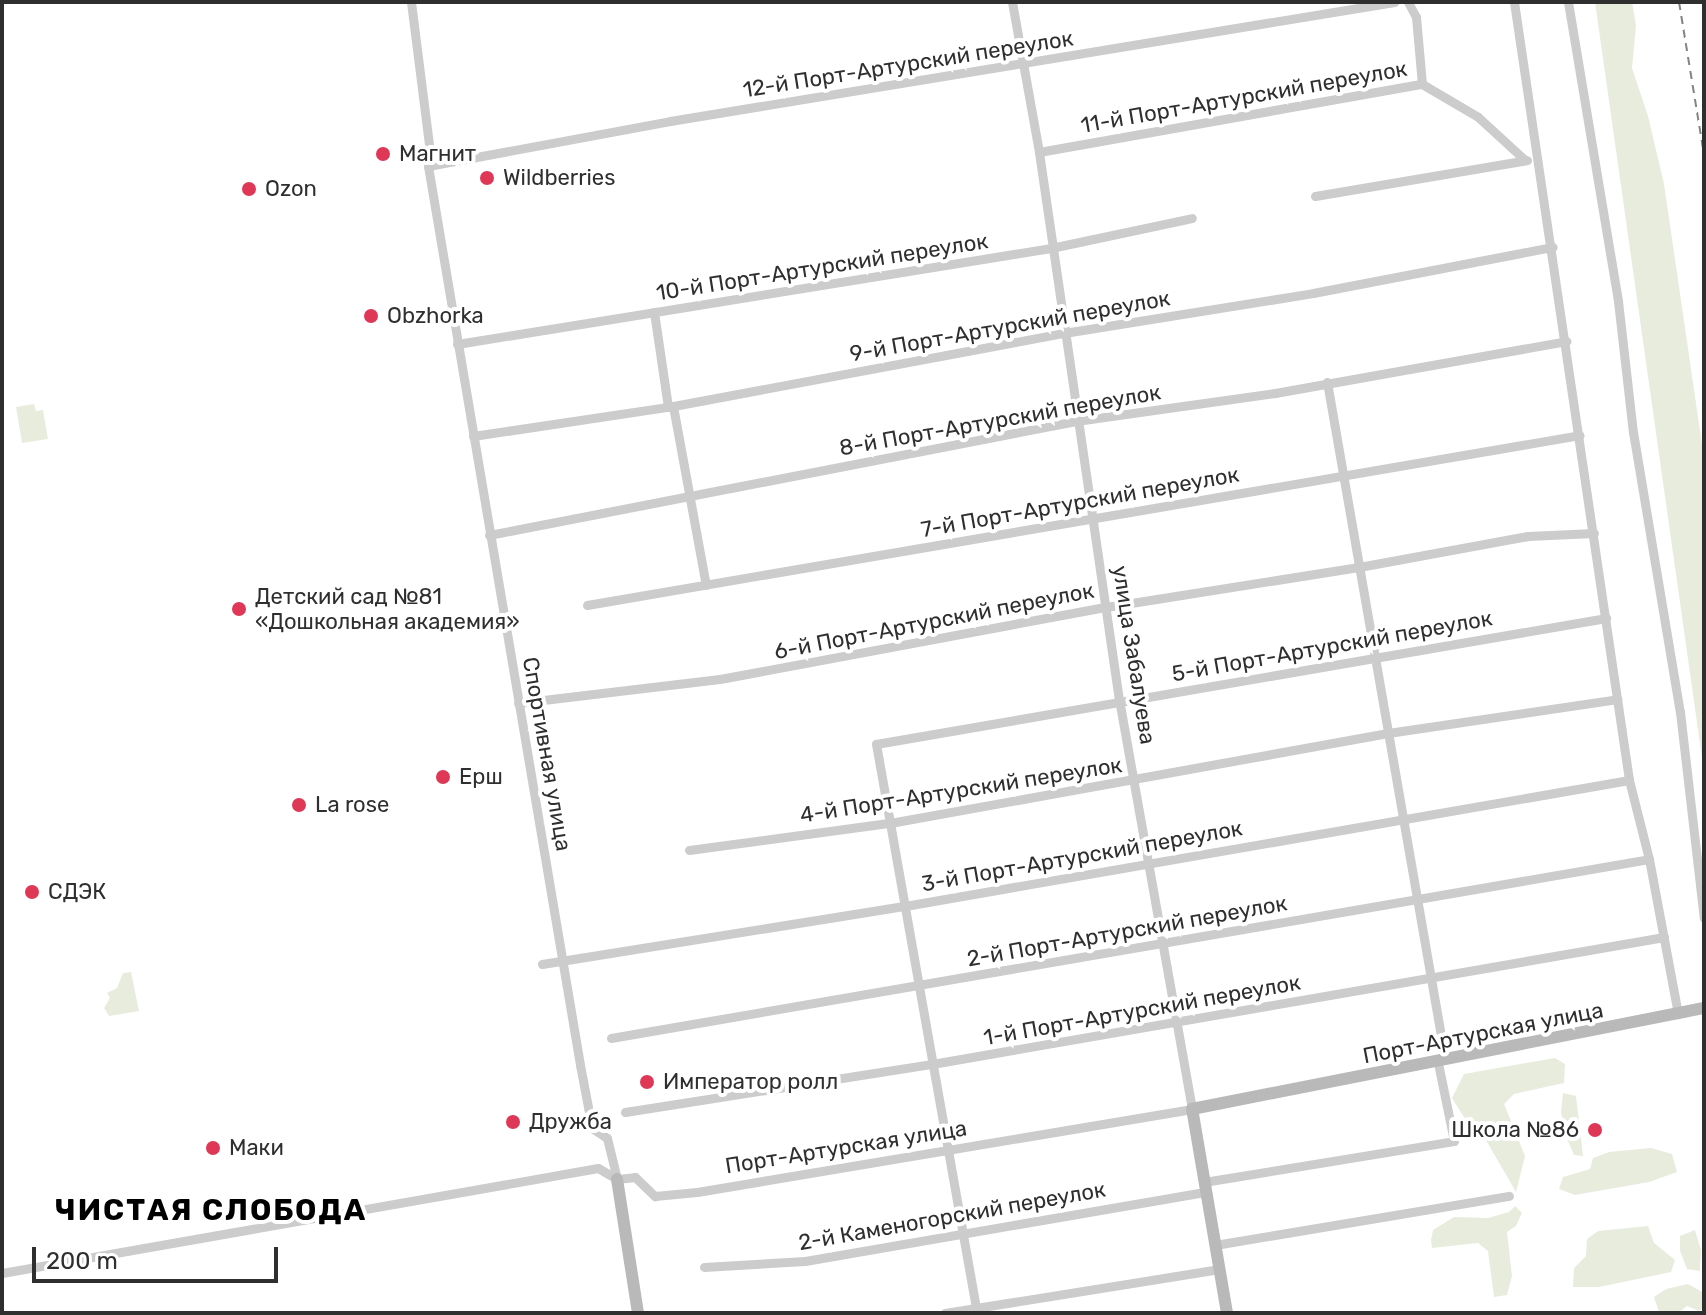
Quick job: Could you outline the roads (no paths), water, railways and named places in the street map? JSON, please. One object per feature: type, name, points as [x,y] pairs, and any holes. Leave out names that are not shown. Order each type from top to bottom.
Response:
[{"type":"street","name":"Спортивная улица","points":[[411,2],[430,153],[428,166],[562,960],[592,1128],[607,1138],[612,1150],[638,1313]]},
{"type":"street","name":"улица Забалуева","points":[[1012,2],[1039,152],[1119,700],[1227,1313]]},
{"type":"street","name":"12-й Порт-Артурский переулок","points":[[428,166],[670,121],[1394,2]]},
{"type":"street","points":[[1408,2],[1416,17],[1422,84]]},
{"type":"street","points":[[1514,2],[1553,247],[1629,780],[1649,859],[1678,1014]]},
{"type":"street","points":[[1568,2],[1618,301],[1635,443],[1680,712],[1704,918]]},
{"type":"street","name":"11-й Порт-Артурский переулок","points":[[1039,152],[1422,84],[1478,117],[1525,160]]},
{"type":"street","points":[[1315,196],[1538,158]]},
{"type":"street","name":"10-й Порт-Артурский переулок","points":[[457,344],[1051,248],[1192,218]]},
{"type":"street","name":"9-й Порт-Артурский переулок","points":[[473,436],[671,406],[1064,333],[1313,293],[1553,247]]},
{"type":"street","points":[[654,312],[706,585]]},
{"type":"street","name":"8-й Порт-Артурский переулок","points":[[489,535],[1076,421],[1275,393],[1566,341]]},
{"type":"street","points":[[1327,382],[1431,977],[1441,1061]]},
{"type":"street","name":"7-й Порт-Артурский переулок","points":[[587,605],[926,549],[1091,516],[1342,473],[1580,435]]},
{"type":"street","name":"6-й Порт-Артурский переулок","points":[[518,703],[720,679],[1106,607],[1359,567],[1528,536],[1594,533]]},
{"type":"street","name":"5-й Порт-Артурский переулок","points":[[890,823],[876,744],[1606,618]]},
{"type":"street","name":"4-й Порт-Артурский переулок","points":[[689,850],[890,823],[1388,733],[1617,699]]},
{"type":"street","name":"3-й Порт-Артурский переулок","points":[[542,964],[905,906],[1402,817],[1629,780]]},
{"type":"street","points":[[890,823],[976,1308]]},
{"type":"street","name":"2-й Порт-Артурский переулок","points":[[611,1038],[1649,859]]},
{"type":"street","name":"1-й Порт-Артурский переулок","points":[[625,1112],[932,1064],[1664,937]]},
{"type":"street","name":"Порт-Артурская улица","points":[[2,1273],[598,1168],[617,1179],[635,1177],[655,1196],[947,1151],[1192,1109],[1704,1008]]},
{"type":"street","name":"2-й Каменогорский переулок","points":[[704,1267],[805,1261],[1454,1141],[1441,1061]]},
{"type":"street","points":[[1215,1245],[1509,1196]]},
{"type":"street","points":[[945,1313],[1219,1269]]},
{"type":"railway","points":[[1679,2],[1704,155]]},
{"type":"place","name":"Магнит","points":[[383,154]]},
{"type":"place","name":"Wildberries","points":[[487,178]]},
{"type":"place","name":"Ozon","points":[[249,189]]},
{"type":"place","name":"Obzhorka","points":[[371,316]]},
{"type":"place","name":"Детский сад №81 «Дошкольная академия»","points":[[239,609]]},
{"type":"place","name":"Ерш","points":[[443,777]]},
{"type":"place","name":"La rose","points":[[299,805]]},
{"type":"place","name":"СДЭК","points":[[32,892]]},
{"type":"place","name":"Император ролл","points":[[647,1082]]},
{"type":"place","name":"Дружба","points":[[513,1122]]},
{"type":"place","name":"Школа №86","points":[[1595,1130]]},
{"type":"place","name":"Маки","points":[[213,1148]]},
{"type":"district","name":"ЧИСТАЯ СЛОБОДА","points":[[211,1210]]}]
